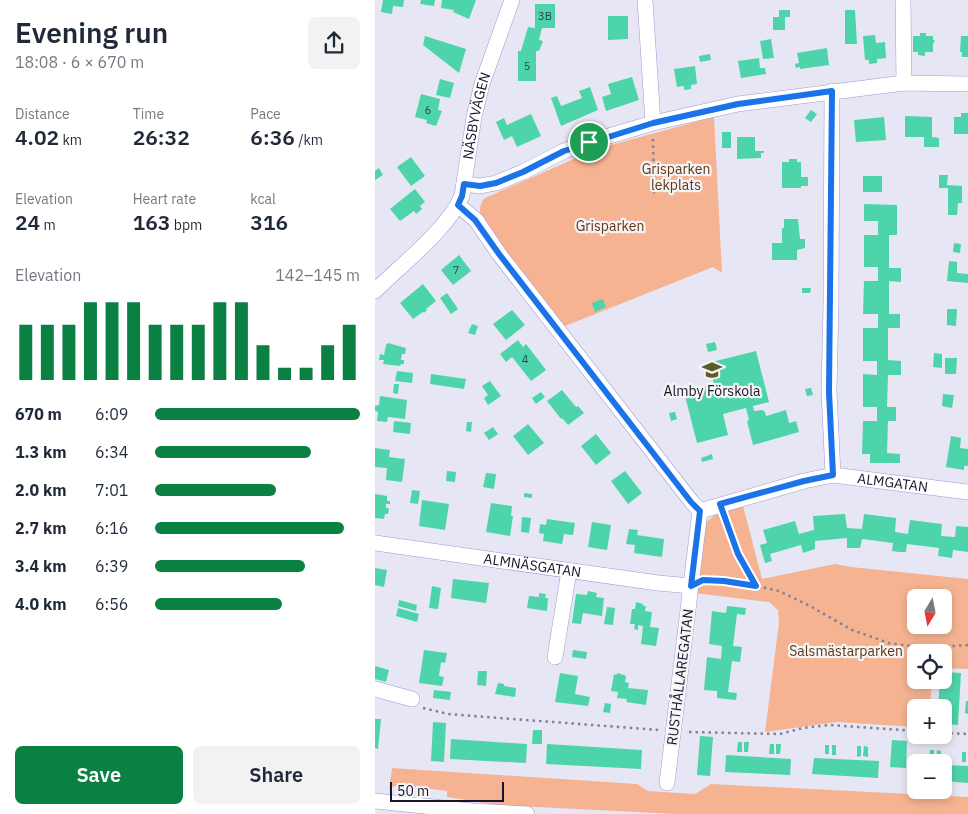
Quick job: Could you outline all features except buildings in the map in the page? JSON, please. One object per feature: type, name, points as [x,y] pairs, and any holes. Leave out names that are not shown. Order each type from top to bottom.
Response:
[{"type":"street","name":"NÄSBYVÄGEN","points":[[375,291],[381,276],[441,228],[458,205],[462,196],[474,117],[483,84],[512,0]]},
{"type":"street","points":[[645,0],[653,123]]},
{"type":"street","points":[[903,0],[904,83]]},
{"type":"street","points":[[464,184],[480,186],[496,183],[523,172],[564,151],[653,123],[738,104],[904,83],[968,84]]},
{"type":"street","points":[[832,91],[829,392],[833,475]]},
{"type":"street","points":[[458,205],[475,220],[499,254],[691,502],[700,511]]},
{"type":"street","name":"ALMGATAN","points":[[700,511],[804,481],[833,475],[968,492]]},
{"type":"street","name":"RUSTHÅLLAREGATAN","points":[[667,784],[700,511]]},
{"type":"street","name":"ALMNÄSGATAN","points":[[375,543],[569,571],[691,586]]},
{"type":"street","points":[[555,657],[569,571]]},
{"type":"street","points":[[375,689],[412,699]]},
{"type":"street","points":[[375,801],[473,811],[527,814]]},
{"type":"path","points":[[653,123],[654,195]]},
{"type":"path","points":[[720,504],[738,554],[756,586]]},
{"type":"path","points":[[691,586],[703,580],[724,581],[779,591],[852,630],[889,643],[924,648],[968,645]]},
{"type":"path","points":[[952,733],[968,734]]},
{"type":"green space","name":"Grisparken","points":[[714,117],[722,273],[713,267],[565,326],[482,220],[480,208],[483,200],[585,154]]},
{"type":"green space","name":"Salsmästarparken","points":[[743,506],[762,579],[835,564],[968,579],[968,669],[952,668],[952,644],[907,644],[907,689],[931,689],[931,699],[907,699],[907,726],[837,722],[765,732],[779,623],[778,610],[769,602],[694,593],[701,526],[715,515]]},
{"type":"green space","points":[[392,768],[637,784],[648,791],[695,794],[711,784],[907,794],[907,799],[968,797],[968,814],[676,814],[497,805],[447,797],[447,791],[398,785],[389,790]]},
{"type":"place","name":"Almby Förskola","points":[[712,370]]},
{"type":"route","points":[[832,91],[829,392],[833,475],[720,504],[738,554],[756,586],[745,583],[703,580],[691,586],[700,511],[691,502],[499,254],[475,220],[458,205],[464,184],[480,186],[496,183],[523,172],[564,151],[589,142],[653,123],[738,104],[832,91]]},
{"type":"park label","name":"Grisparken lekplats","points":[[676,177]]}]
